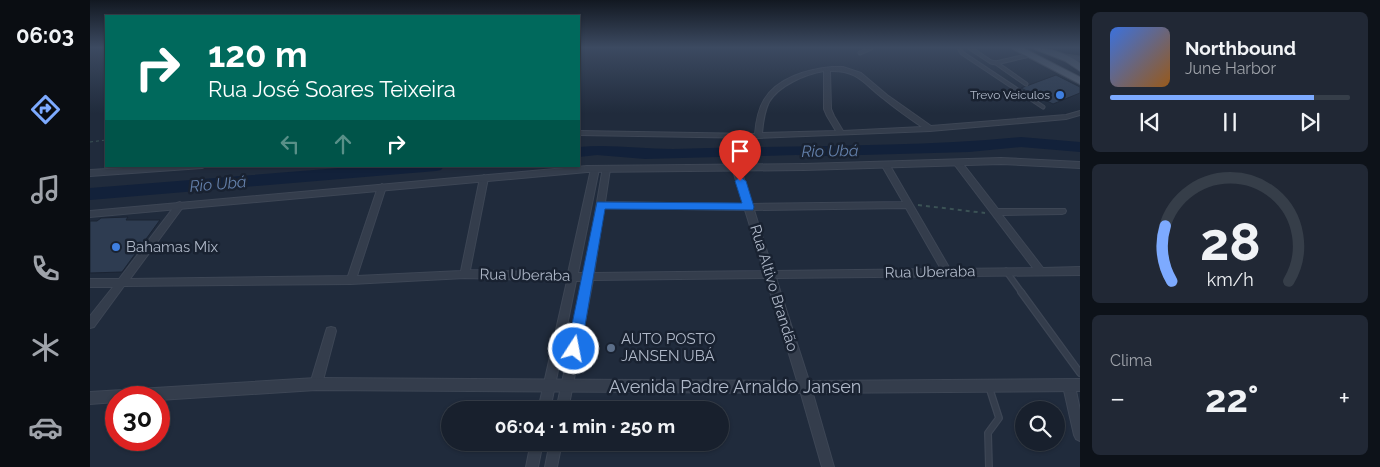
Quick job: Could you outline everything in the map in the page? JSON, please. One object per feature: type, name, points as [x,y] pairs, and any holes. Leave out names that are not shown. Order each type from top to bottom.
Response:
[{"type":"main road","points":[[1059,70],[1080,81]]},
{"type":"street","points":[[758,136],[763,111],[769,96],[810,71],[820,70]]},
{"type":"street","points":[[827,70],[829,80],[827,106],[841,133]]},
{"type":"street","points":[[846,70],[863,77],[889,100],[930,129]]},
{"type":"street","points":[[580,133],[758,136],[841,133],[930,129],[1066,117],[1080,113]]},
{"type":"street","points":[[90,214],[382,186],[606,169],[1001,161],[1080,164]]},
{"type":"street","points":[[957,162],[1040,270]]},
{"type":"street","points":[[885,164],[947,272]]},
{"type":"street","points":[[90,174],[188,167]]},
{"type":"street","name":"Rua Altivo Brandão","points":[[736,167],[806,387],[828,467]]},
{"type":"street","points":[[564,401],[589,276],[606,169]]},
{"type":"street","points":[[546,401],[595,170]]},
{"type":"street","points":[[465,274],[484,178]]},
{"type":"street","points":[[351,280],[382,186]]},
{"type":"street","points":[[90,324],[180,205]]},
{"type":"street","points":[[601,205],[749,207],[908,205]]},
{"type":"street","points":[[995,212],[1062,211]]},
{"type":"street","name":"Rua Uberaba","points":[[90,283],[351,280],[465,274],[573,277],[1080,271]]},
{"type":"street","points":[[316,384],[331,331]]},
{"type":"street","name":"Avenida Padre Arnaldo Jansen","points":[[90,398],[316,384],[806,387],[1074,385]]},
{"type":"street","points":[[1074,385],[1080,434]]},
{"type":"street","points":[[532,467],[535,451]]},
{"type":"street","points":[[551,467],[554,451]]},
{"type":"lane","points":[[987,70],[1043,108]]},
{"type":"lane","points":[[1006,70],[1026,84]]},
{"type":"lane","points":[[1006,271],[1080,373]]},
{"type":"lane","points":[[989,386],[999,418],[988,433],[989,467]]},
{"type":"path","points":[[90,142],[105,140]]},
{"type":"path","points":[[908,205],[934,205],[971,214],[995,212]]},
{"type":"building","points":[[1056,75],[1080,87],[1080,93],[1053,104],[1021,88]]},
{"type":"building","name":"Bahamas Mix","points":[[128,217],[126,220],[160,220],[122,272],[90,273],[90,221],[97,221],[101,218]]},
{"type":"waterway","name":"Rio Ubá","points":[[580,152],[597,150],[645,154],[826,151],[969,147],[1021,142],[1080,147]]},
{"type":"waterway","name":"Rio Ubá","points":[[90,194],[423,167]]},
{"type":"place","name":"Trevo Veiculos","points":[[1060,95]]},
{"type":"place","name":"Bahamas Mix","points":[[116,247]]},
{"type":"place","name":"AUTO POSTO JANSEN UBÁ","points":[[611,348]]},
{"type":"route","points":[[574,349],[601,205],[749,207],[740,181]]}]
